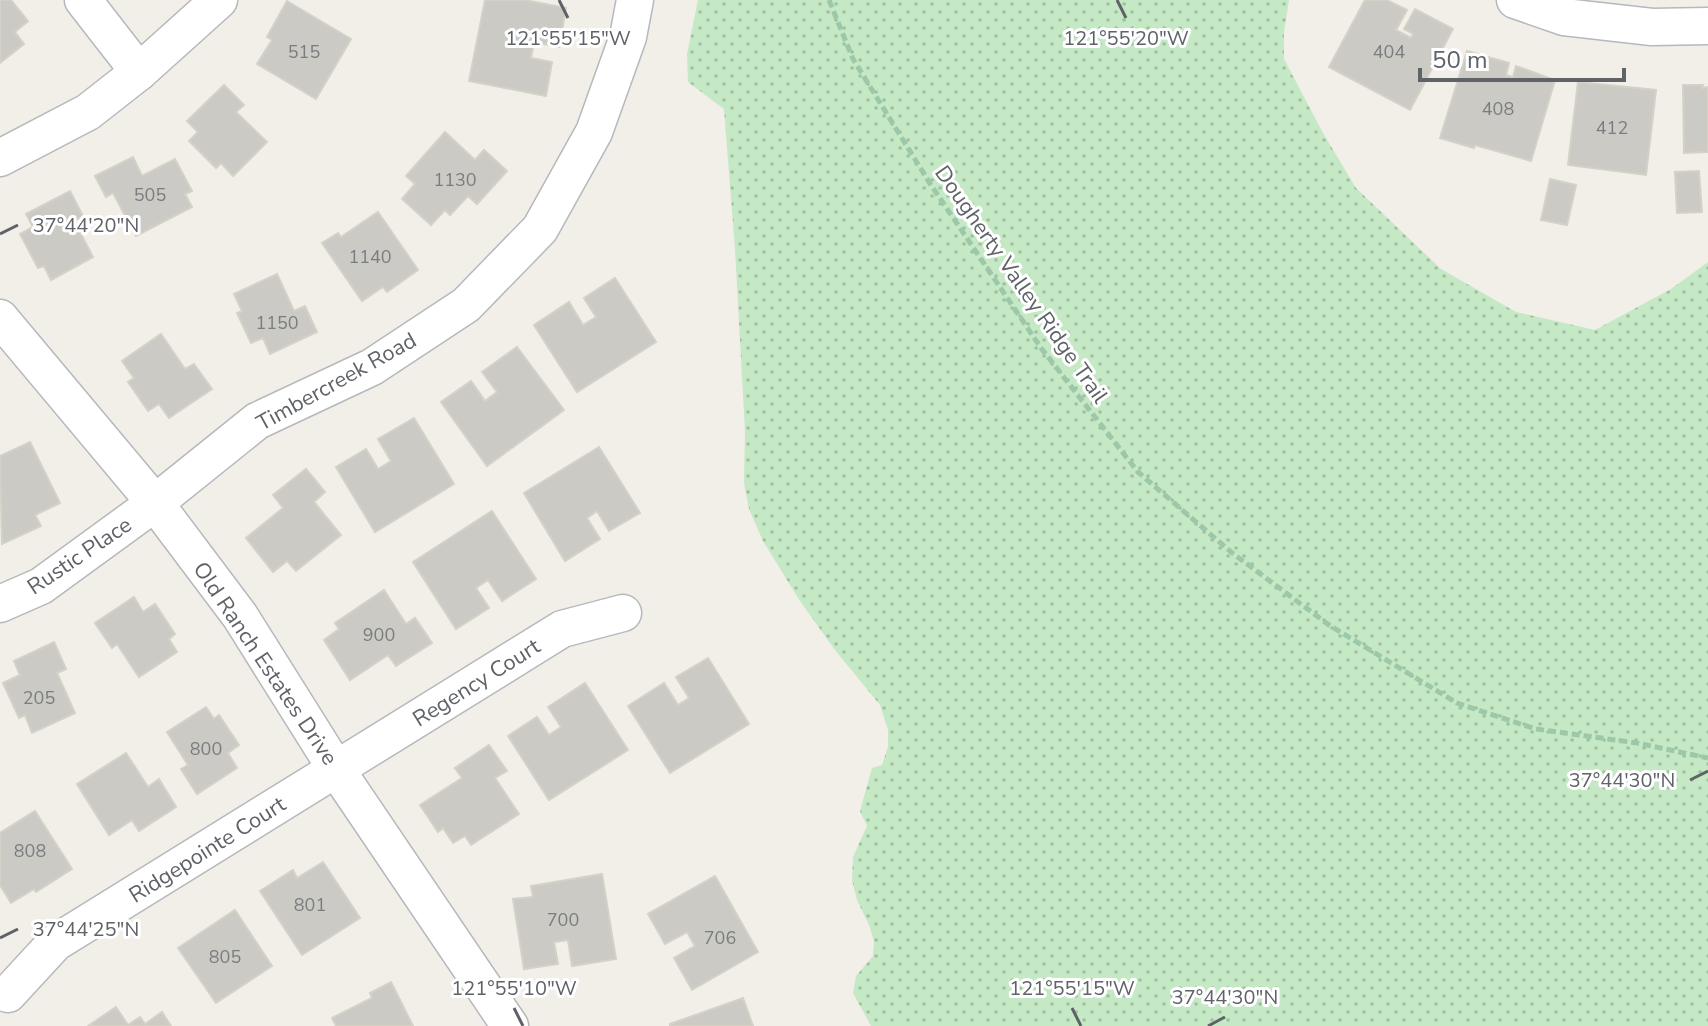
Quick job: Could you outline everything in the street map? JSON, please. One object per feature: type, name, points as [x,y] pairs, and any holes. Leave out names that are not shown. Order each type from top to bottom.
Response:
[{"type":"street","points":[[83,0],[139,72]]},
{"type":"street","points":[[0,158],[88,112],[139,72],[219,0]]},
{"type":"street","name":"Timbercreek Road","points":[[155,503],[257,421],[372,367],[466,305],[540,229],[594,132],[628,37],[635,0]]},
{"type":"street","points":[[1515,0],[1564,17],[1652,27],[1708,26]]},
{"type":"street","name":"Old Ranch Estates Drive","points":[[0,318],[155,503],[240,616],[336,769],[510,1026]]},
{"type":"street","name":"Rustic Place","points":[[0,604],[41,586],[155,503]]},
{"type":"street","name":"Regency Court","points":[[336,769],[562,629],[623,613]]},
{"type":"street","name":"Ridgepointe Court","points":[[8,994],[55,943],[336,769]]},
{"type":"path","name":"Dougherty Valley Ridge Trail","points":[[829,0],[853,59],[929,182],[1041,348],[1138,472],[1231,552],[1329,625],[1457,703],[1536,729],[1637,743],[1708,758]]},
{"type":"green space","points":[[698,0],[1289,0],[1284,59],[1323,133],[1356,188],[1441,269],[1516,312],[1595,330],[1671,289],[1708,262],[1708,1026],[871,1026],[853,993],[856,976],[873,956],[874,941],[852,880],[853,857],[867,826],[860,811],[872,768],[882,765],[888,747],[888,730],[880,705],[800,601],[763,541],[749,509],[744,483],[745,431],[724,109],[688,82],[687,54]]},
{"type":"building","points":[[0,0],[11,0],[28,21],[15,32],[24,44],[0,63]]},
{"type":"building","points":[[485,0],[525,0],[566,8],[559,47],[534,42],[531,58],[552,62],[546,96],[469,81]]},
{"type":"building","points":[[1365,0],[1387,0],[1407,10],[1396,30],[1411,38],[1413,34],[1404,29],[1415,9],[1453,29],[1410,110],[1329,67]]},
{"type":"building","points":[[287,1],[351,39],[316,99],[257,64],[272,40],[267,37]]},
{"type":"building","points":[[1467,51],[1509,63],[1506,75],[1513,77],[1516,66],[1555,80],[1531,161],[1440,138]]},
{"type":"building","points":[[1578,82],[1656,90],[1646,175],[1568,165]]},
{"type":"building","points":[[224,85],[244,105],[236,112],[267,142],[233,176],[221,163],[216,168],[189,141],[198,132],[187,121]]},
{"type":"building","points":[[1683,85],[1708,87],[1708,152],[1684,153]]},
{"type":"building","points":[[445,132],[475,160],[484,150],[507,171],[477,204],[468,196],[450,215],[445,210],[431,225],[402,199],[415,184],[406,176]]},
{"type":"building","points":[[133,157],[142,176],[175,159],[192,191],[185,194],[192,207],[136,236],[113,193],[106,197],[95,176]]},
{"type":"building","points":[[1699,171],[1702,212],[1677,213],[1675,172]]},
{"type":"building","points":[[1550,179],[1576,185],[1567,225],[1541,220]]},
{"type":"building","points":[[70,191],[83,216],[74,221],[93,257],[51,280],[44,266],[38,268],[20,234],[33,227],[26,214]]},
{"type":"building","points":[[378,212],[418,270],[387,292],[383,287],[362,301],[322,243],[338,233],[341,237]]},
{"type":"building","points":[[277,274],[294,311],[305,306],[317,332],[270,354],[263,338],[251,343],[237,313],[242,311],[234,294]]},
{"type":"building","points":[[615,278],[656,342],[577,392],[534,325],[569,302],[583,325],[596,317],[584,298]]},
{"type":"building","points":[[161,334],[185,369],[194,364],[212,389],[169,418],[159,404],[148,411],[128,382],[134,378],[122,361]]},
{"type":"building","points":[[517,347],[564,410],[487,466],[441,402],[471,381],[485,401],[497,392],[482,372]]},
{"type":"building","points":[[414,418],[454,484],[375,532],[336,467],[366,449],[378,469],[391,461],[378,439]]},
{"type":"building","points":[[30,442],[60,503],[35,515],[41,526],[2,544],[0,456]]},
{"type":"building","points":[[599,447],[640,513],[609,531],[597,511],[587,518],[600,539],[565,561],[524,493]]},
{"type":"building","points":[[306,469],[325,492],[314,502],[341,535],[296,571],[287,561],[273,572],[246,538],[283,508],[273,495]]},
{"type":"building","points":[[492,511],[536,579],[502,601],[488,580],[476,588],[489,608],[456,629],[413,562]]},
{"type":"building","points":[[384,590],[406,624],[415,618],[432,643],[396,666],[388,655],[350,680],[324,640],[339,629],[335,623]]},
{"type":"building","points":[[134,597],[143,612],[155,604],[175,634],[169,639],[177,652],[139,677],[117,644],[112,648],[95,623]]},
{"type":"building","points":[[54,642],[66,669],[57,673],[75,713],[32,733],[25,715],[19,718],[3,683],[20,675],[14,661]]},
{"type":"building","points":[[708,658],[749,724],[670,773],[628,706],[664,683],[678,705],[689,698],[676,677]]},
{"type":"building","points":[[585,683],[628,750],[549,800],[508,736],[537,717],[549,735],[561,727],[548,707]]},
{"type":"building","points":[[206,707],[214,719],[219,715],[239,745],[228,753],[237,768],[197,794],[181,769],[188,765],[167,732]]},
{"type":"building","points":[[489,745],[507,771],[495,778],[519,814],[471,845],[465,836],[453,843],[443,828],[438,832],[420,805],[462,778],[455,768]]},
{"type":"building","points":[[126,753],[148,787],[159,779],[176,807],[139,831],[132,820],[109,835],[77,784]]},
{"type":"building","points":[[35,811],[72,869],[36,892],[34,889],[11,903],[0,885],[0,833]]},
{"type":"building","points":[[323,862],[360,918],[302,955],[260,891],[293,870],[297,878]]},
{"type":"building","points":[[602,874],[616,959],[572,966],[568,940],[554,942],[558,964],[524,969],[513,899],[533,897],[531,886]]},
{"type":"building","points":[[715,876],[758,952],[692,990],[674,958],[695,946],[687,932],[665,944],[648,914]]},
{"type":"building","points":[[235,910],[272,966],[216,1003],[178,948]]},
{"type":"building","points":[[391,982],[413,1026],[336,1026],[332,1018],[372,998],[370,993]]},
{"type":"building","points":[[743,998],[753,1026],[670,1026],[670,1024]]},
{"type":"building","points":[[116,1007],[128,1025],[140,1017],[145,1024],[162,1012],[171,1026],[88,1026]]}]
